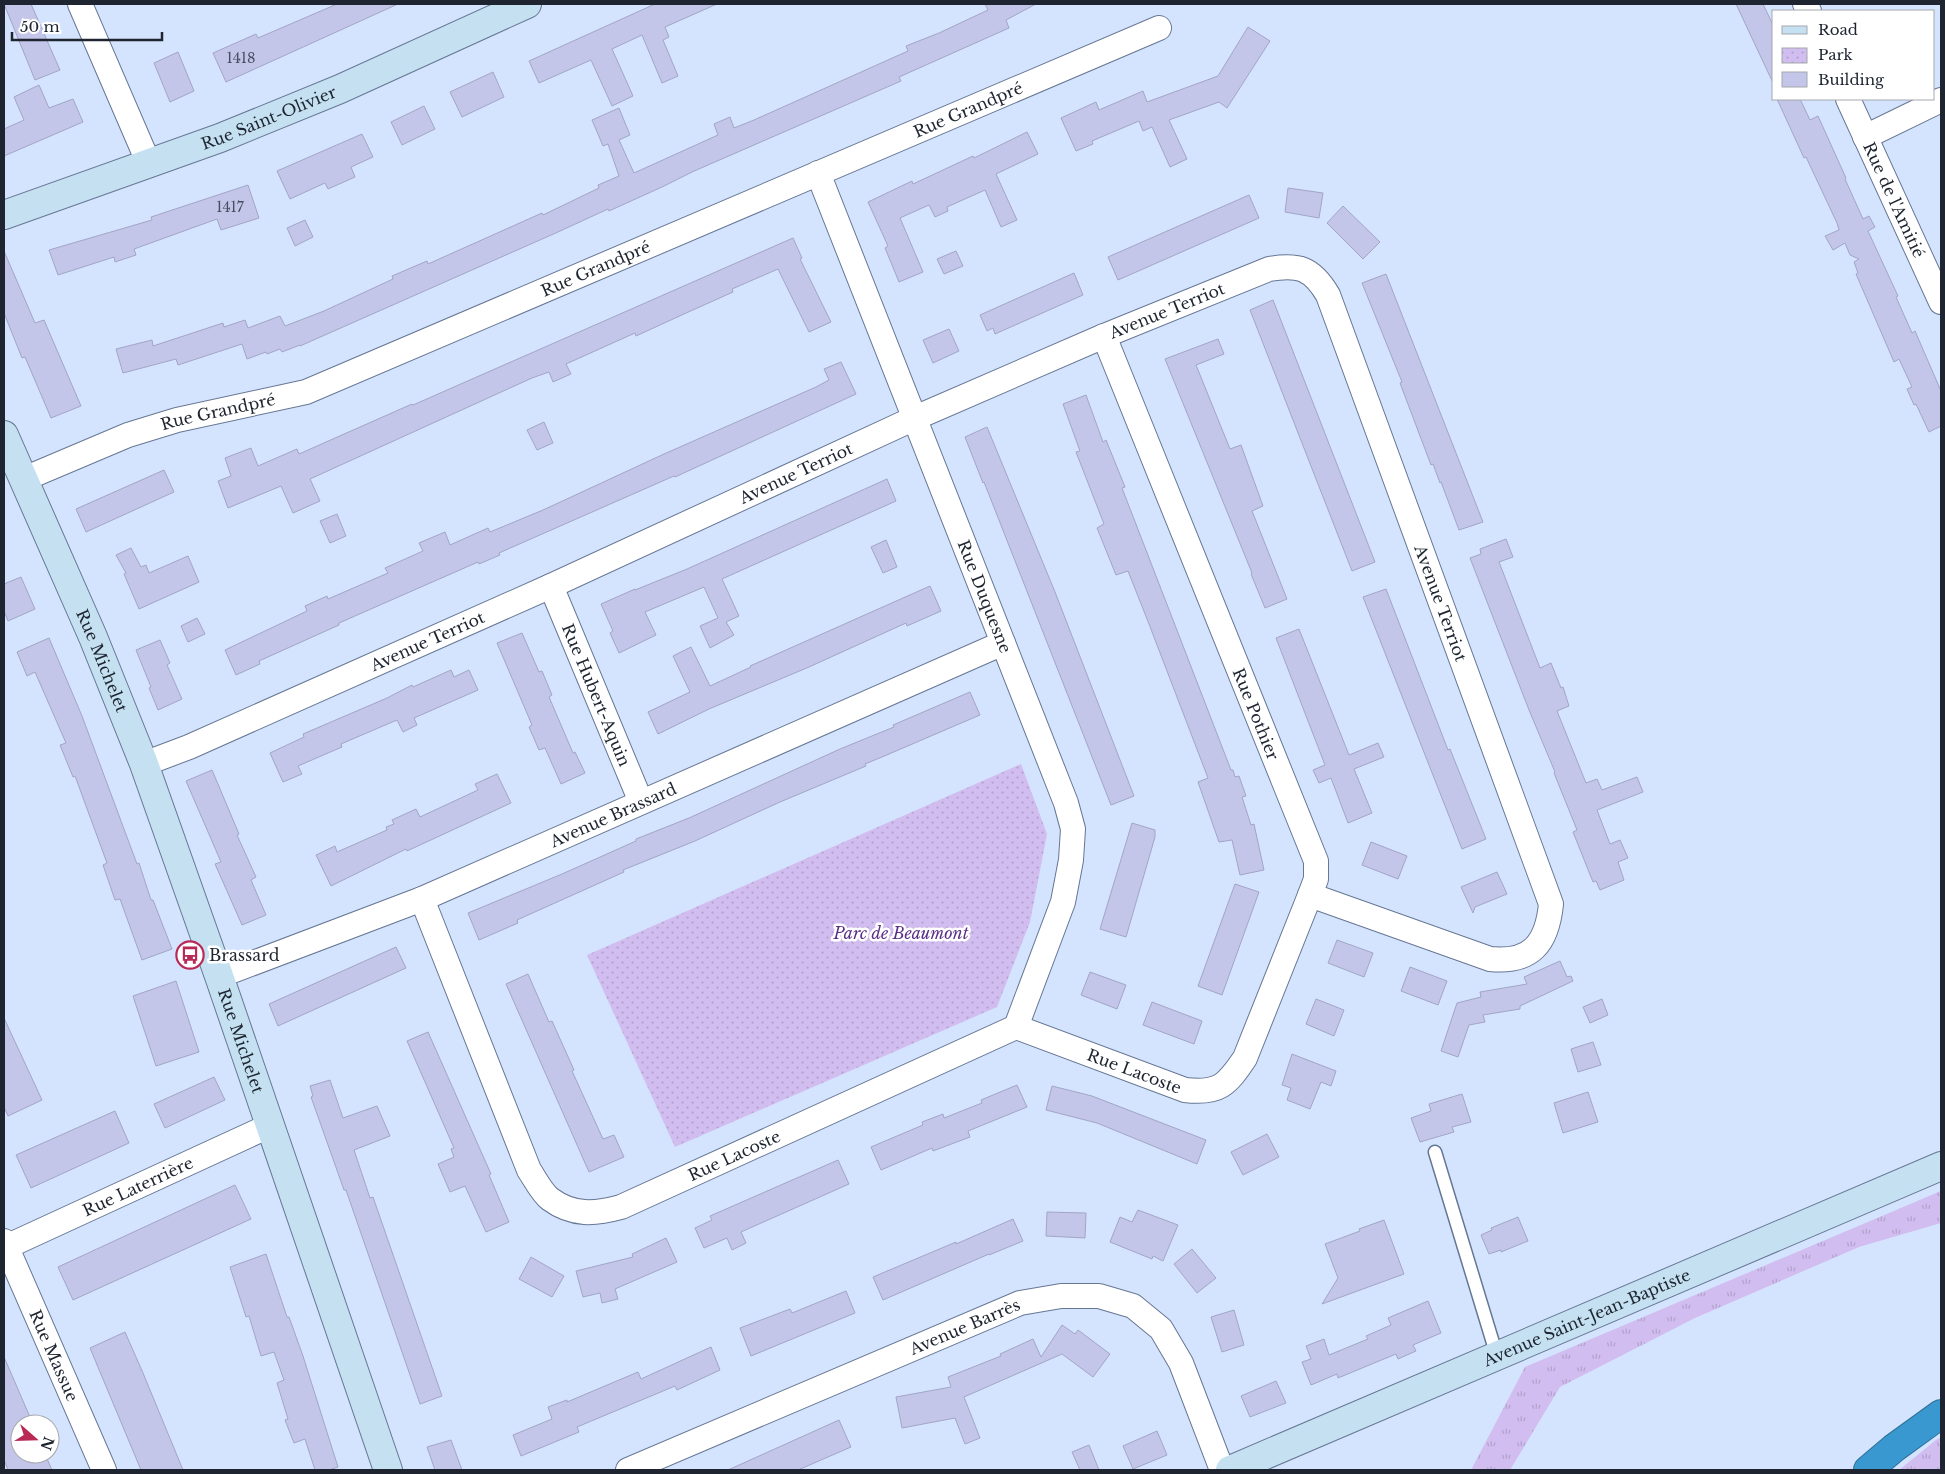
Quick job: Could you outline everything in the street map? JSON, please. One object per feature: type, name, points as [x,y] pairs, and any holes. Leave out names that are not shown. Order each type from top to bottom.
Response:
[{"type":"highway","points":[[1868,1470],[1894,1448],[1941,1414]]},
{"type":"street","points":[[80,4],[149,164]]},
{"type":"street","name":"Rue Saint-Olivier","points":[[4,215],[220,138],[340,89],[527,4]]},
{"type":"street","name":"Rue Grandpré","points":[[24,479],[128,435],[177,420],[306,392],[1159,28]]},
{"type":"street","name":"Rue de l'Amitié","points":[[1848,100],[1941,302]]},
{"type":"street","points":[[1865,138],[1941,100]]},
{"type":"street","name":"Rue Duquesne","points":[[818,173],[1066,803],[1073,829],[1071,860],[1064,902],[1016,1027]]},
{"type":"street","name":"Avenue Terriot","points":[[144,764],[189,747],[551,586],[915,418],[1104,336],[1268,269],[1287,266],[1304,270],[1319,279],[1328,295],[1551,904],[1550,921],[1544,935],[1533,950],[1520,958],[1507,960],[1490,959],[1310,895]]},
{"type":"street","name":"Rue Pothier","points":[[1104,336],[1316,861],[1316,878],[1310,895],[1245,1058],[1234,1075],[1222,1086]]},
{"type":"street","name":"Rue Michelet","points":[[4,435],[93,637],[144,764],[219,976],[388,1470]]},
{"type":"street","name":"Rue Hubert-Aquin","points":[[551,586],[641,802]]},
{"type":"street","name":"Avenue Brassard","points":[[219,976],[422,899],[1003,643]]},
{"type":"street","name":"Rue Lacoste","points":[[422,899],[529,1170],[549,1198],[569,1209],[586,1213],[601,1212],[621,1207],[1016,1027],[1186,1090],[1204,1092],[1222,1086]]},
{"type":"street","name":"Rue Laterrière","points":[[5,1244],[269,1126]]},
{"type":"street","name":"Avenue Saint-Jean-Baptiste","points":[[1230,1470],[1941,1166]]},
{"type":"street","name":"Rue Massue","points":[[5,1244],[104,1470]]},
{"type":"street","name":"Avenue Barrès","points":[[628,1470],[1020,1303],[1061,1296],[1099,1296],[1133,1306],[1160,1329],[1181,1363],[1222,1470]]},
{"type":"lane","points":[[1435,1152],[1497,1356]]},
{"type":"green space","name":"Parc de Beaumont","points":[[1021,764],[1047,834],[1030,922],[997,1007],[675,1147],[587,955]]},
{"type":"green space","points":[[1941,1191],[1941,1223],[1859,1247],[1695,1318],[1560,1387],[1510,1470],[1471,1470],[1525,1367]]},
{"type":"green space","points":[[1941,1437],[1941,1470],[1899,1470],[1936,1440]]},
{"type":"building","points":[[4,4],[31,4],[60,70],[35,80]]},
{"type":"building","points":[[337,4],[398,4],[226,82],[213,53],[256,34],[258,38]]},
{"type":"building","points":[[655,4],[717,4],[665,27],[669,37],[663,40],[678,76],[662,83],[642,35],[612,49],[633,96],[612,106],[591,60],[539,83],[529,61]]},
{"type":"building","points":[[985,4],[1036,4],[1006,20],[1009,28],[899,77],[901,81],[300,346],[282,352],[280,349],[267,354],[266,352],[247,359],[242,344],[178,365],[176,359],[123,373],[116,349],[152,340],[153,346],[223,323],[224,327],[245,320],[248,328],[280,316],[285,326],[324,311],[393,279],[392,276],[427,261],[428,264],[542,213],[543,215],[599,188],[598,185],[619,176],[608,144],[603,146],[592,120],[619,108],[630,135],[619,140],[634,173],[718,135],[714,124],[730,117],[734,128],[754,120],[908,51],[906,46],[988,10]]},
{"type":"building","points":[[1736,4],[1763,4],[1772,23],[1772,81]]},
{"type":"building","points":[[1248,27],[1270,41],[1227,108],[1219,102],[1169,120],[1187,159],[1170,167],[1152,127],[1143,131],[1139,121],[1092,141],[1093,144],[1076,151],[1061,118],[1096,102],[1099,110],[1143,91],[1147,102],[1218,76]]},
{"type":"building","points":[[178,52],[194,91],[170,102],[154,63]]},
{"type":"building","points":[[493,72],[504,97],[462,117],[450,92]]},
{"type":"building","points":[[39,85],[49,108],[73,99],[83,122],[4,156],[4,129],[24,120],[14,97]]},
{"type":"building","points":[[1777,100],[1800,100],[1810,120],[1818,116],[1863,219],[1869,216],[1875,227],[1868,231],[1898,296],[1896,297],[1912,333],[1915,331],[1941,391],[1941,426],[1929,432],[1907,389],[1912,387],[1899,359],[1894,362],[1856,274],[1858,273],[1854,262],[1859,259],[1850,255],[1845,243],[1833,250],[1825,236],[1839,230],[1806,157],[1804,158]]},
{"type":"building","points":[[424,106],[435,129],[402,145],[391,122]]},
{"type":"building","points":[[1027,132],[1038,154],[996,174],[1017,220],[1001,227],[985,190],[947,207],[948,211],[935,217],[929,205],[900,218],[923,272],[899,282],[885,248],[888,246],[868,202],[912,181],[913,184],[973,156],[974,158]]},
{"type":"building","points":[[362,134],[373,157],[351,167],[355,177],[328,189],[325,183],[290,199],[277,171]]},
{"type":"building","points":[[248,185],[259,218],[221,230],[217,219],[134,249],[136,255],[115,262],[114,257],[58,275],[49,250],[152,220],[151,217]]},
{"type":"building","points":[[1288,188],[1323,193],[1319,218],[1285,212]]},
{"type":"building","points":[[1249,195],[1259,218],[1118,280],[1108,257]]},
{"type":"building","points":[[1343,206],[1380,242],[1363,259],[1327,223]]},
{"type":"building","points":[[305,220],[313,237],[295,246],[287,228]]},
{"type":"building","points":[[793,238],[802,258],[800,259],[831,322],[809,332],[778,269],[732,289],[733,292],[636,336],[635,333],[566,364],[571,374],[553,382],[549,372],[532,378],[310,479],[320,501],[293,513],[281,486],[228,508],[218,481],[231,476],[225,458],[251,448],[258,466],[297,449],[299,454]]},
{"type":"building","points":[[4,251],[35,323],[44,320],[81,406],[51,418],[25,357],[22,358],[4,313]]},
{"type":"building","points":[[956,251],[963,266],[944,274],[937,259]]},
{"type":"building","points":[[1074,273],[1083,295],[995,334],[993,328],[987,331],[980,315]]},
{"type":"building","points":[[1386,274],[1483,522],[1459,530],[1441,482],[1433,464],[1431,465],[1400,383],[1402,382],[1362,283]]},
{"type":"building","points":[[1273,300],[1375,562],[1352,571],[1250,310]]},
{"type":"building","points":[[949,329],[959,351],[933,363],[923,340]]},
{"type":"building","points":[[1218,339],[1224,354],[1196,365],[1230,449],[1241,445],[1263,506],[1252,511],[1287,599],[1265,608],[1165,359]]},
{"type":"building","points":[[841,362],[856,394],[675,477],[499,553],[500,555],[479,564],[478,562],[339,623],[339,625],[259,661],[260,664],[236,675],[225,650],[307,611],[305,606],[327,596],[328,599],[388,573],[385,568],[423,551],[419,543],[445,532],[450,545],[488,528],[490,532],[543,510],[816,387],[829,380],[824,369]]},
{"type":"building","points":[[1086,395],[1103,442],[1106,440],[1125,487],[1122,488],[1231,770],[1233,770],[1235,777],[1239,776],[1246,796],[1242,797],[1251,825],[1254,824],[1264,870],[1240,875],[1232,840],[1219,842],[1198,782],[1208,778],[1149,624],[1128,571],[1116,575],[1097,528],[1104,524],[1076,452],[1080,451],[1063,404]]},
{"type":"building","points":[[544,422],[553,443],[537,450],[527,430]]},
{"type":"building","points":[[987,427],[1055,592],[1134,796],[1111,805],[965,437]]},
{"type":"building","points":[[164,470],[174,492],[86,532],[76,509]]},
{"type":"building","points":[[887,479],[896,501],[722,579],[739,616],[726,622],[734,635],[710,648],[700,626],[718,618],[704,587],[645,612],[656,635],[619,653],[610,633],[613,631],[601,604],[687,569]]},
{"type":"building","points":[[337,514],[346,536],[330,543],[320,521]]},
{"type":"building","points":[[1506,539],[1513,557],[1499,562],[1540,668],[1551,663],[1561,688],[1563,687],[1569,706],[1557,711],[1586,783],[1597,779],[1602,790],[1637,777],[1643,792],[1597,810],[1610,844],[1620,840],[1628,858],[1618,862],[1624,880],[1600,890],[1596,881],[1593,882],[1573,832],[1577,830],[1470,558],[1481,554],[1480,549]]},
{"type":"building","points":[[886,540],[897,567],[883,573],[871,547]]},
{"type":"building","points":[[131,548],[141,567],[146,565],[149,573],[188,556],[199,582],[139,609],[124,574],[126,573],[116,555]]},
{"type":"building","points":[[21,577],[35,609],[8,621],[4,611],[4,584]]},
{"type":"building","points":[[930,586],[941,611],[907,626],[906,623],[809,667],[709,709],[658,734],[648,712],[690,692],[673,656],[691,647],[710,686],[750,666]]},
{"type":"building","points":[[1386,589],[1448,750],[1450,749],[1486,839],[1462,849],[1363,597]]},
{"type":"building","points":[[197,618],[205,634],[188,642],[181,626]]},
{"type":"building","points":[[1299,629],[1349,755],[1378,743],[1384,757],[1354,769],[1372,813],[1348,823],[1331,778],[1319,783],[1313,770],[1325,765],[1276,638]]},
{"type":"building","points":[[522,633],[539,672],[542,671],[552,695],[549,697],[573,753],[575,752],[585,773],[561,784],[545,748],[539,750],[529,727],[532,725],[497,643]]},
{"type":"building","points":[[49,638],[82,716],[137,864],[139,863],[151,900],[153,900],[172,949],[142,960],[120,899],[115,900],[103,865],[107,863],[75,776],[73,777],[60,745],[66,743],[35,672],[27,676],[17,652]]},
{"type":"building","points":[[160,640],[170,663],[167,665],[182,699],[158,710],[136,650]]},
{"type":"building","points":[[451,670],[454,677],[469,670],[478,690],[414,718],[417,725],[403,732],[397,720],[341,744],[342,747],[298,766],[302,774],[283,782],[270,753],[304,737],[303,734],[387,698],[412,685],[413,687]]},
{"type":"building","points":[[970,692],[980,715],[865,764],[866,766],[780,802],[695,841],[623,870],[624,872],[517,920],[518,923],[479,940],[468,913],[562,874],[636,841],[636,839],[689,818]]},
{"type":"building","points":[[212,770],[239,834],[237,835],[256,877],[251,880],[266,915],[242,925],[215,864],[221,862],[186,781]]},
{"type":"building","points":[[497,774],[511,803],[407,851],[406,849],[331,886],[316,855],[335,846],[337,852],[387,830],[386,827],[394,824],[392,820],[416,809],[420,817],[478,790],[475,784]]},
{"type":"building","points":[[1132,823],[1155,830],[1155,837],[1126,937],[1100,929]]},
{"type":"building","points":[[1371,842],[1407,856],[1398,879],[1362,865]]},
{"type":"building","points":[[1497,872],[1507,894],[1475,907],[1473,913],[1461,887]]},
{"type":"building","points":[[1235,884],[1259,892],[1222,995],[1198,986]]},
{"type":"building","points":[[1337,940],[1373,953],[1364,977],[1328,963]]},
{"type":"building","points":[[396,947],[406,968],[278,1026],[269,1004]]},
{"type":"building","points":[[1560,961],[1567,977],[1571,976],[1573,981],[1520,1006],[1520,1009],[1483,1015],[1485,1022],[1469,1025],[1458,1057],[1441,1051],[1457,1003],[1481,997],[1480,992],[1527,984],[1524,977]]},
{"type":"building","points":[[1410,967],[1447,981],[1438,1005],[1401,991]]},
{"type":"building","points":[[1090,972],[1126,985],[1117,1009],[1081,995]]},
{"type":"building","points":[[528,974],[549,1022],[552,1021],[603,1139],[614,1135],[624,1157],[589,1172],[506,984]]},
{"type":"building","points":[[176,981],[199,1052],[156,1066],[133,996]]},
{"type":"building","points":[[1316,999],[1344,1010],[1334,1036],[1306,1024]]},
{"type":"building","points":[[1602,999],[1608,1015],[1590,1023],[1583,1007]]},
{"type":"building","points":[[1152,1002],[1202,1021],[1194,1044],[1143,1025]]},
{"type":"building","points":[[4,1018],[42,1100],[8,1116],[4,1107]]},
{"type":"building","points":[[428,1032],[491,1174],[489,1175],[509,1222],[486,1232],[465,1186],[450,1192],[438,1164],[454,1157],[451,1149],[454,1148],[407,1041]]},
{"type":"building","points":[[1593,1042],[1601,1065],[1578,1072],[1571,1049]]},
{"type":"building","points":[[1292,1054],[1336,1071],[1331,1086],[1321,1082],[1310,1109],[1287,1100],[1291,1088],[1282,1085]]},
{"type":"building","points":[[214,1077],[225,1100],[165,1128],[154,1104]]},
{"type":"building","points":[[330,1080],[343,1118],[377,1106],[390,1136],[354,1150],[370,1198],[373,1197],[442,1396],[420,1404],[346,1190],[344,1190],[311,1097],[313,1096],[310,1086]]},
{"type":"building","points":[[1017,1085],[1027,1107],[968,1131],[970,1137],[933,1151],[932,1148],[881,1170],[871,1147],[923,1125],[922,1122],[943,1114],[944,1118],[982,1103],[981,1100]]},
{"type":"building","points":[[1052,1086],[1092,1096],[1206,1140],[1197,1164],[1097,1123],[1046,1110]]},
{"type":"building","points":[[1588,1092],[1598,1122],[1563,1133],[1554,1103]]},
{"type":"building","points":[[1462,1094],[1471,1122],[1452,1127],[1454,1132],[1420,1142],[1411,1118],[1431,1111],[1429,1104]]},
{"type":"building","points":[[115,1111],[129,1143],[31,1188],[16,1155]]},
{"type":"building","points":[[1267,1134],[1279,1157],[1243,1175],[1231,1152]]},
{"type":"building","points":[[838,1160],[849,1184],[741,1232],[746,1243],[732,1250],[727,1238],[704,1248],[695,1228],[712,1220],[710,1216]]},
{"type":"building","points":[[235,1185],[251,1219],[73,1300],[58,1267]]},
{"type":"building","points":[[1138,1210],[1178,1225],[1163,1261],[1153,1256],[1152,1259],[1110,1242],[1120,1217],[1132,1222]]},
{"type":"building","points":[[1047,1212],[1086,1213],[1085,1238],[1046,1236]]},
{"type":"building","points":[[1518,1217],[1528,1241],[1501,1252],[1501,1250],[1489,1254],[1481,1235],[1492,1230],[1491,1228]]},
{"type":"building","points":[[1013,1219],[1023,1241],[883,1300],[873,1277]]},
{"type":"building","points":[[1384,1220],[1404,1274],[1322,1304],[1338,1278],[1325,1244]]},
{"type":"building","points":[[666,1238],[677,1262],[615,1289],[618,1299],[602,1303],[600,1293],[583,1297],[576,1271],[633,1257],[632,1254]]},
{"type":"building","points":[[1192,1249],[1216,1278],[1197,1293],[1174,1264]]},
{"type":"building","points":[[266,1254],[287,1317],[289,1317],[303,1356],[338,1467],[329,1470],[315,1470],[305,1439],[294,1443],[285,1420],[288,1419],[277,1383],[284,1380],[274,1352],[261,1356],[249,1316],[246,1317],[230,1267]]},
{"type":"building","points":[[531,1257],[564,1276],[552,1297],[519,1279]]},
{"type":"building","points":[[846,1291],[855,1313],[751,1356],[740,1328],[790,1309],[792,1313]]},
{"type":"building","points":[[1428,1301],[1441,1333],[1413,1345],[1416,1351],[1398,1359],[1396,1354],[1338,1378],[1337,1374],[1311,1385],[1302,1362],[1311,1359],[1306,1346],[1324,1339],[1329,1355],[1368,1339],[1366,1336],[1391,1325],[1388,1318]]},
{"type":"building","points":[[1234,1310],[1244,1345],[1222,1352],[1211,1317]]},
{"type":"building","points":[[1062,1325],[1075,1334],[1078,1330],[1110,1354],[1093,1377],[1062,1354],[964,1397],[980,1438],[965,1444],[955,1418],[902,1428],[896,1397],[951,1387],[948,1377],[1001,1356],[1000,1354],[1033,1339],[1041,1357]]},
{"type":"building","points":[[125,1332],[183,1470],[141,1470],[90,1348]]},
{"type":"building","points":[[711,1347],[720,1370],[677,1390],[675,1386],[577,1427],[579,1432],[521,1456],[513,1435],[552,1419],[548,1407],[567,1400],[567,1402],[638,1372],[641,1379]]},
{"type":"building","points":[[4,1357],[29,1414],[10,1414],[10,1464],[49,1464],[52,1470],[8,1470],[4,1460]]},
{"type":"building","points":[[1276,1381],[1286,1403],[1250,1417],[1241,1396]]},
{"type":"building","points":[[839,1420],[851,1447],[798,1470],[728,1470]]},
{"type":"building","points":[[1157,1431],[1167,1455],[1133,1469],[1123,1446]]},
{"type":"building","points":[[451,1440],[462,1470],[435,1470],[427,1447]]},
{"type":"building","points":[[1089,1445],[1099,1470],[1080,1470],[1072,1452]]},
{"type":"place","name":"Brassard","points":[[190,955]]}]
